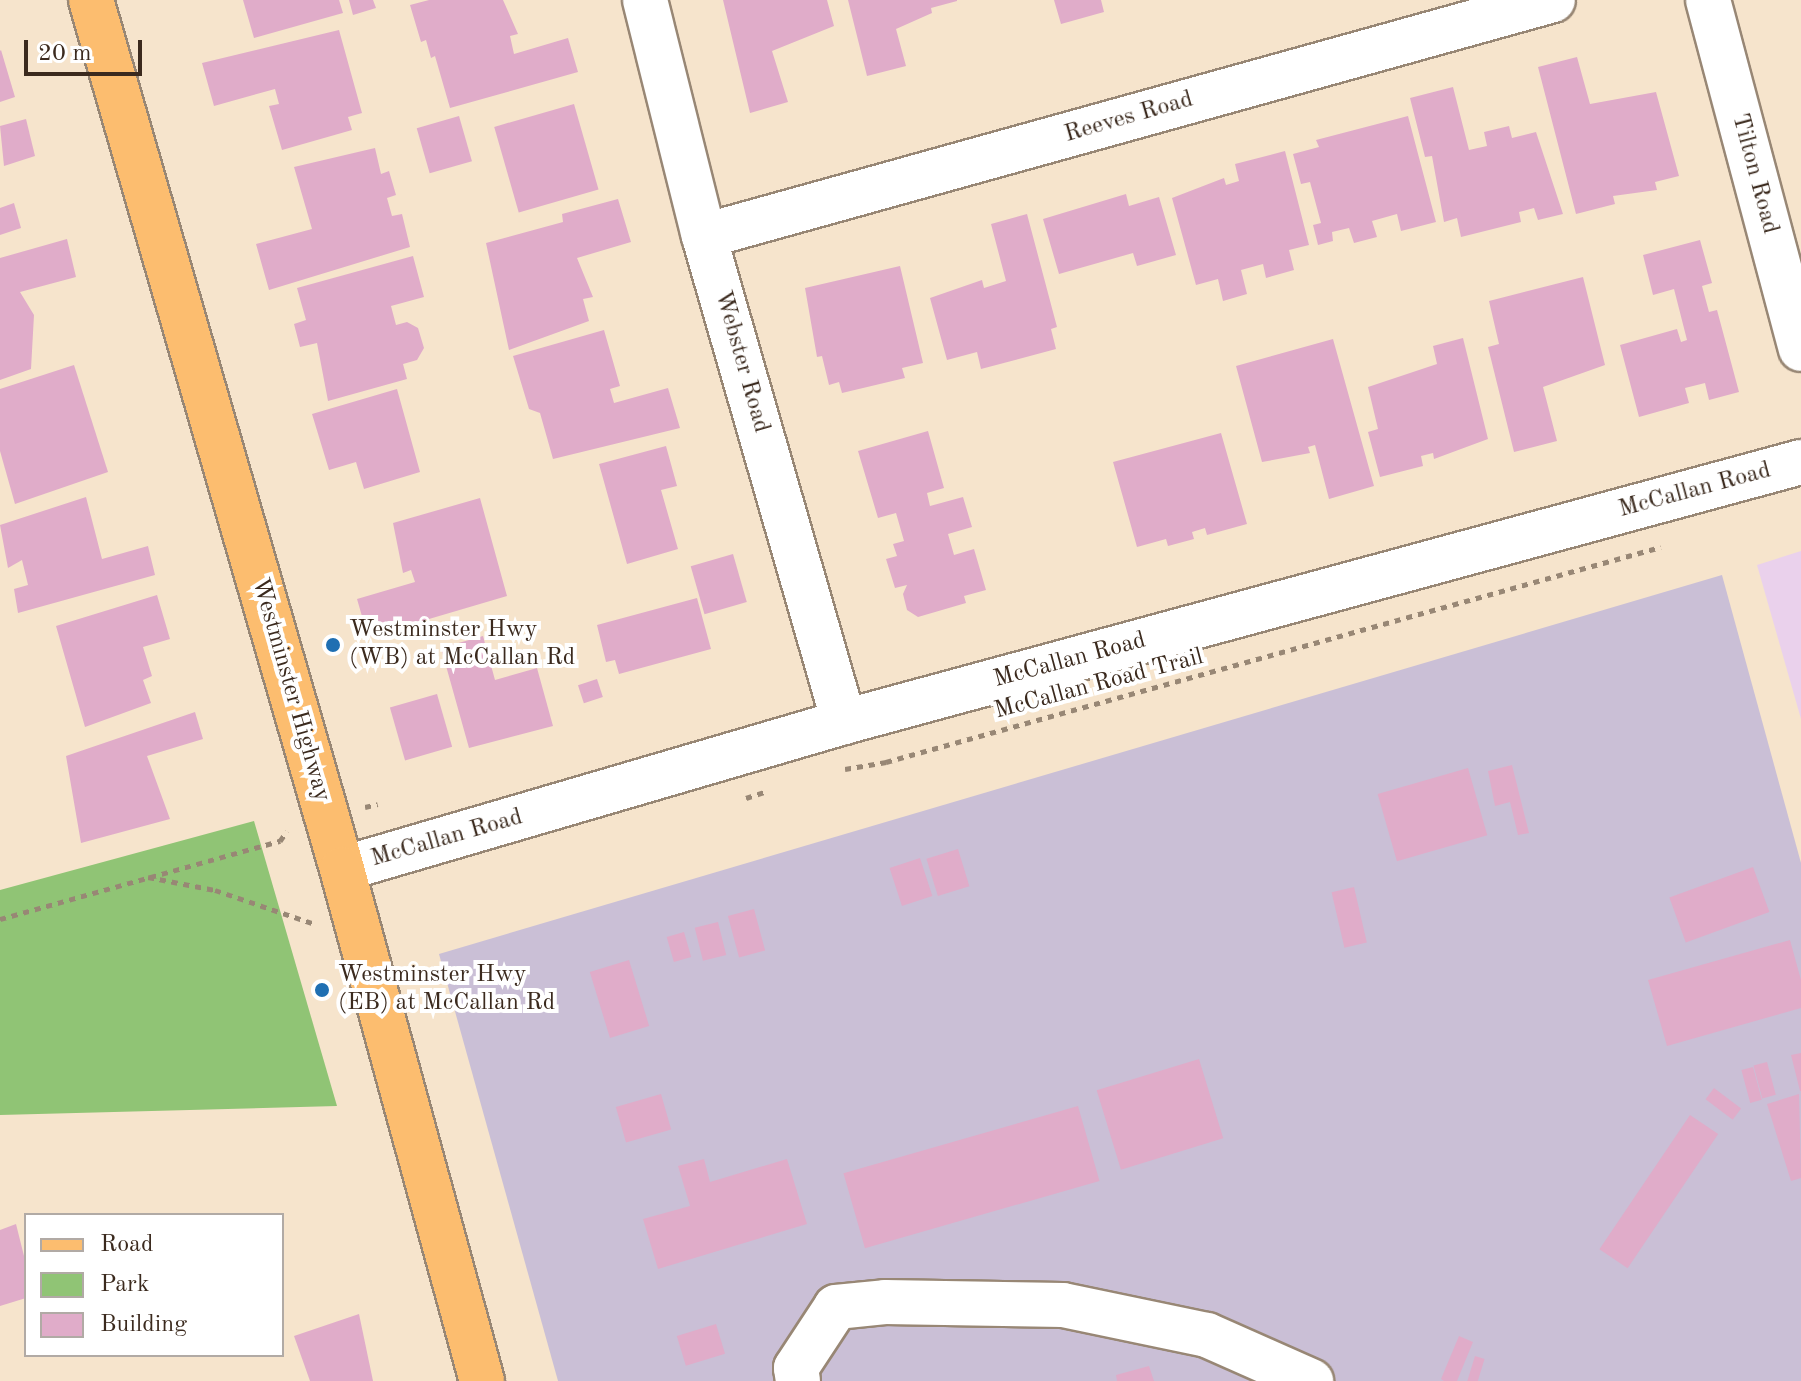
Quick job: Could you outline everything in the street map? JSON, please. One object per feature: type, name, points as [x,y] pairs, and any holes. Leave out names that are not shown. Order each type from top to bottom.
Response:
[{"type":"main road","name":"Westminster Highway","points":[[91,0],[342,869],[482,1381]]},
{"type":"street","name":"Webster Road","points":[[645,0],[704,236],[844,722]]},
{"type":"street","name":"Reeves Road","points":[[704,236],[1553,0]]},
{"type":"street","name":"Tilton Road","points":[[1708,0],[1801,349]]},
{"type":"street","name":"McCallan Road","points":[[342,869],[844,722],[1801,462]]},
{"type":"street","points":[[798,1381],[796,1368],[836,1307],[885,1302],[1063,1305],[1207,1335],[1311,1381]]},
{"type":"path","name":"McCallan Road Trail","points":[[834,770],[886,762],[1665,546]]},
{"type":"path","points":[[733,802],[773,789]]},
{"type":"path","points":[[0,919],[280,841],[287,830]]},
{"type":"path","points":[[148,877],[215,890],[316,924]]},
{"type":"shaded area","points":[[1801,551],[1801,719],[1757,565]]},
{"type":"shaded area","points":[[1722,575],[1801,863],[1801,1381],[558,1381],[439,954]]},
{"type":"green space","points":[[254,821],[337,1106],[0,1115],[0,890]]},
{"type":"building","points":[[243,0],[339,0],[343,13],[254,38]]},
{"type":"building","points":[[349,0],[373,0],[376,8],[353,15]]},
{"type":"building","points":[[429,0],[503,0],[518,34],[510,36],[514,54],[568,38],[578,72],[450,108],[435,56],[431,58],[426,40],[421,42],[410,5]]},
{"type":"building","points":[[723,0],[827,0],[834,26],[772,51],[788,102],[750,113]]},
{"type":"building","points":[[848,0],[957,1],[931,8],[932,13],[896,29],[906,66],[867,76]]},
{"type":"building","points":[[1054,0],[1101,0],[1104,12],[1061,24]]},
{"type":"building","points":[[339,30],[362,113],[348,117],[352,130],[282,150],[269,106],[279,104],[275,89],[214,106],[202,63]]},
{"type":"building","points":[[0,51],[15,97],[0,102]]},
{"type":"building","points":[[1577,57],[1590,104],[1656,92],[1679,176],[1655,182],[1657,190],[1613,196],[1615,204],[1576,214],[1538,67]]},
{"type":"building","points":[[1453,87],[1469,150],[1487,146],[1484,132],[1509,126],[1512,138],[1536,132],[1563,214],[1538,220],[1534,208],[1519,212],[1521,222],[1461,237],[1457,218],[1444,222],[1432,156],[1425,157],[1410,98]]},
{"type":"building","points":[[574,104],[599,190],[519,212],[494,127]]},
{"type":"building","points":[[459,116],[472,161],[430,173],[417,128]]},
{"type":"building","points":[[1408,116],[1436,222],[1401,231],[1397,214],[1372,221],[1377,237],[1354,243],[1349,228],[1332,232],[1333,241],[1318,245],[1313,225],[1321,223],[1310,182],[1301,184],[1293,154],[1319,147],[1316,140]]},
{"type":"building","points":[[26,119],[35,156],[4,166],[0,126]]},
{"type":"building","points":[[375,148],[381,174],[389,171],[396,195],[387,198],[392,216],[402,214],[410,247],[269,290],[256,244],[312,229],[294,167]]},
{"type":"building","points":[[1285,151],[1309,245],[1289,250],[1294,270],[1266,278],[1263,264],[1241,270],[1247,294],[1223,301],[1218,279],[1196,285],[1172,198],[1224,178],[1226,185],[1239,181],[1235,164]]},
{"type":"building","points":[[1126,194],[1129,206],[1159,197],[1176,255],[1137,266],[1133,253],[1059,274],[1043,219]]},
{"type":"building","points":[[618,199],[631,242],[577,258],[593,297],[583,299],[589,321],[509,350],[486,243],[563,222],[562,214]]},
{"type":"building","points":[[14,203],[21,228],[0,235],[0,208]]},
{"type":"building","points":[[1027,214],[1057,327],[1051,329],[1056,349],[981,369],[977,352],[947,360],[930,298],[982,280],[984,288],[1006,281],[991,224]]},
{"type":"building","points":[[67,239],[76,277],[20,292],[34,315],[31,369],[0,380],[0,258]]},
{"type":"building","points":[[1700,240],[1712,283],[1702,286],[1709,312],[1717,310],[1739,392],[1709,400],[1705,383],[1685,388],[1689,403],[1639,417],[1620,345],[1677,329],[1681,342],[1687,340],[1674,289],[1653,295],[1643,255]]},
{"type":"building","points":[[413,256],[424,297],[391,306],[396,325],[407,322],[418,328],[424,348],[417,360],[403,364],[407,379],[328,401],[317,343],[300,347],[294,324],[306,320],[297,288]]},
{"type":"building","points":[[900,266],[923,363],[902,368],[905,378],[842,393],[839,382],[829,385],[822,356],[817,357],[805,288]]},
{"type":"building","points":[[1583,277],[1605,365],[1543,387],[1557,441],[1514,452],[1488,347],[1499,344],[1489,301]]},
{"type":"building","points":[[604,330],[620,386],[610,389],[614,403],[668,388],[680,428],[553,459],[540,413],[529,409],[513,356]]},
{"type":"building","points":[[1463,338],[1488,439],[1434,459],[1433,453],[1421,456],[1423,466],[1380,477],[1368,432],[1378,429],[1368,387],[1437,364],[1433,346]]},
{"type":"building","points":[[1333,339],[1374,486],[1329,499],[1315,445],[1308,447],[1310,453],[1262,462],[1236,366]]},
{"type":"building","points":[[74,365],[108,472],[15,504],[0,451],[0,389]]},
{"type":"building","points":[[397,389],[420,472],[364,489],[356,462],[329,470],[312,414]]},
{"type":"building","points":[[928,431],[944,488],[927,493],[930,506],[963,497],[972,527],[948,534],[954,555],[974,549],[986,590],[964,596],[966,603],[918,617],[907,610],[903,594],[907,585],[895,588],[886,559],[897,556],[893,544],[904,541],[896,513],[878,518],[858,451]]},
{"type":"building","points":[[1221,433],[1247,524],[1207,535],[1205,528],[1192,532],[1194,539],[1168,546],[1166,539],[1137,547],[1113,462]]},
{"type":"building","points":[[666,446],[677,486],[661,490],[678,549],[627,564],[599,464]]},
{"type":"building","points":[[86,497],[102,559],[148,546],[155,575],[18,613],[14,589],[28,585],[22,560],[8,568],[0,525]]},
{"type":"building","points":[[480,498],[507,596],[368,637],[357,599],[415,582],[411,570],[403,573],[393,523]]},
{"type":"building","points":[[733,554],[747,602],[704,614],[691,566]]},
{"type":"building","points":[[157,595],[170,639],[143,647],[152,676],[143,680],[151,703],[85,727],[56,626]]},
{"type":"building","points":[[697,598],[711,649],[619,674],[615,660],[606,662],[597,625]]},
{"type":"building","points":[[483,636],[495,680],[537,668],[553,726],[469,748],[441,648]]},
{"type":"building","points":[[597,679],[603,697],[584,703],[578,685]]},
{"type":"building","points":[[437,694],[452,747],[405,760],[390,708]]},
{"type":"building","points":[[195,712],[203,739],[147,756],[170,819],[81,843],[66,756]]},
{"type":"building","points":[[1512,765],[1529,833],[1518,835],[1510,802],[1495,806],[1488,771]]},
{"type":"building","points":[[1468,768],[1487,835],[1397,861],[1378,794]]},
{"type":"building","points":[[958,849],[969,886],[938,896],[926,859]]},
{"type":"building","points":[[920,858],[932,896],[902,906],[890,868]]},
{"type":"building","points":[[1753,867],[1769,912],[1686,943],[1669,897]]},
{"type":"building","points":[[1354,887],[1367,943],[1344,948],[1332,892]]},
{"type":"building","points":[[754,909],[765,951],[739,958],[728,916]]},
{"type":"building","points":[[718,922],[726,955],[703,961],[695,928]]},
{"type":"building","points":[[684,932],[691,957],[674,962],[667,937]]},
{"type":"building","points":[[1790,940],[1801,980],[1801,1008],[1667,1046],[1648,980]]},
{"type":"building","points":[[629,960],[649,1026],[610,1038],[590,972]]},
{"type":"building","points":[[1801,1053],[1801,1091],[1800,1091],[1791,1055]]},
{"type":"building","points":[[1199,1059],[1223,1138],[1121,1170],[1097,1090]]},
{"type":"building","points":[[1767,1062],[1776,1095],[1762,1098],[1753,1066]]},
{"type":"building","points":[[1753,1067],[1762,1100],[1750,1103],[1741,1070]]},
{"type":"building","points":[[1714,1088],[1741,1108],[1733,1120],[1706,1099]]},
{"type":"building","points":[[661,1094],[671,1130],[626,1143],[616,1107]]},
{"type":"building","points":[[1799,1094],[1801,1178],[1791,1181],[1767,1104]]},
{"type":"building","points":[[1078,1106],[1099,1181],[865,1248],[843,1173]]},
{"type":"building","points":[[1690,1115],[1718,1134],[1628,1268],[1599,1249]]},
{"type":"building","points":[[704,1159],[710,1182],[787,1159],[807,1224],[658,1269],[643,1219],[690,1206],[678,1166]]},
{"type":"building","points":[[16,1224],[24,1256],[24,1299],[0,1306],[0,1230]]},
{"type":"building","points":[[359,1314],[373,1381],[310,1381],[294,1336]]},
{"type":"building","points":[[716,1324],[725,1354],[686,1366],[677,1336]]},
{"type":"building","points":[[1459,1336],[1473,1342],[1457,1381],[1444,1381],[1441,1379]]},
{"type":"building","points":[[1475,1356],[1485,1359],[1478,1381],[1467,1381]]},
{"type":"building","points":[[1149,1366],[1154,1381],[1117,1381],[1116,1375]]},
{"type":"place","name":"Westminster Hwy (WB) at McCallan Rd","points":[[333,645]]},
{"type":"place","name":"Westminster Hwy (EB) at McCallan Rd","points":[[322,990]]}]
